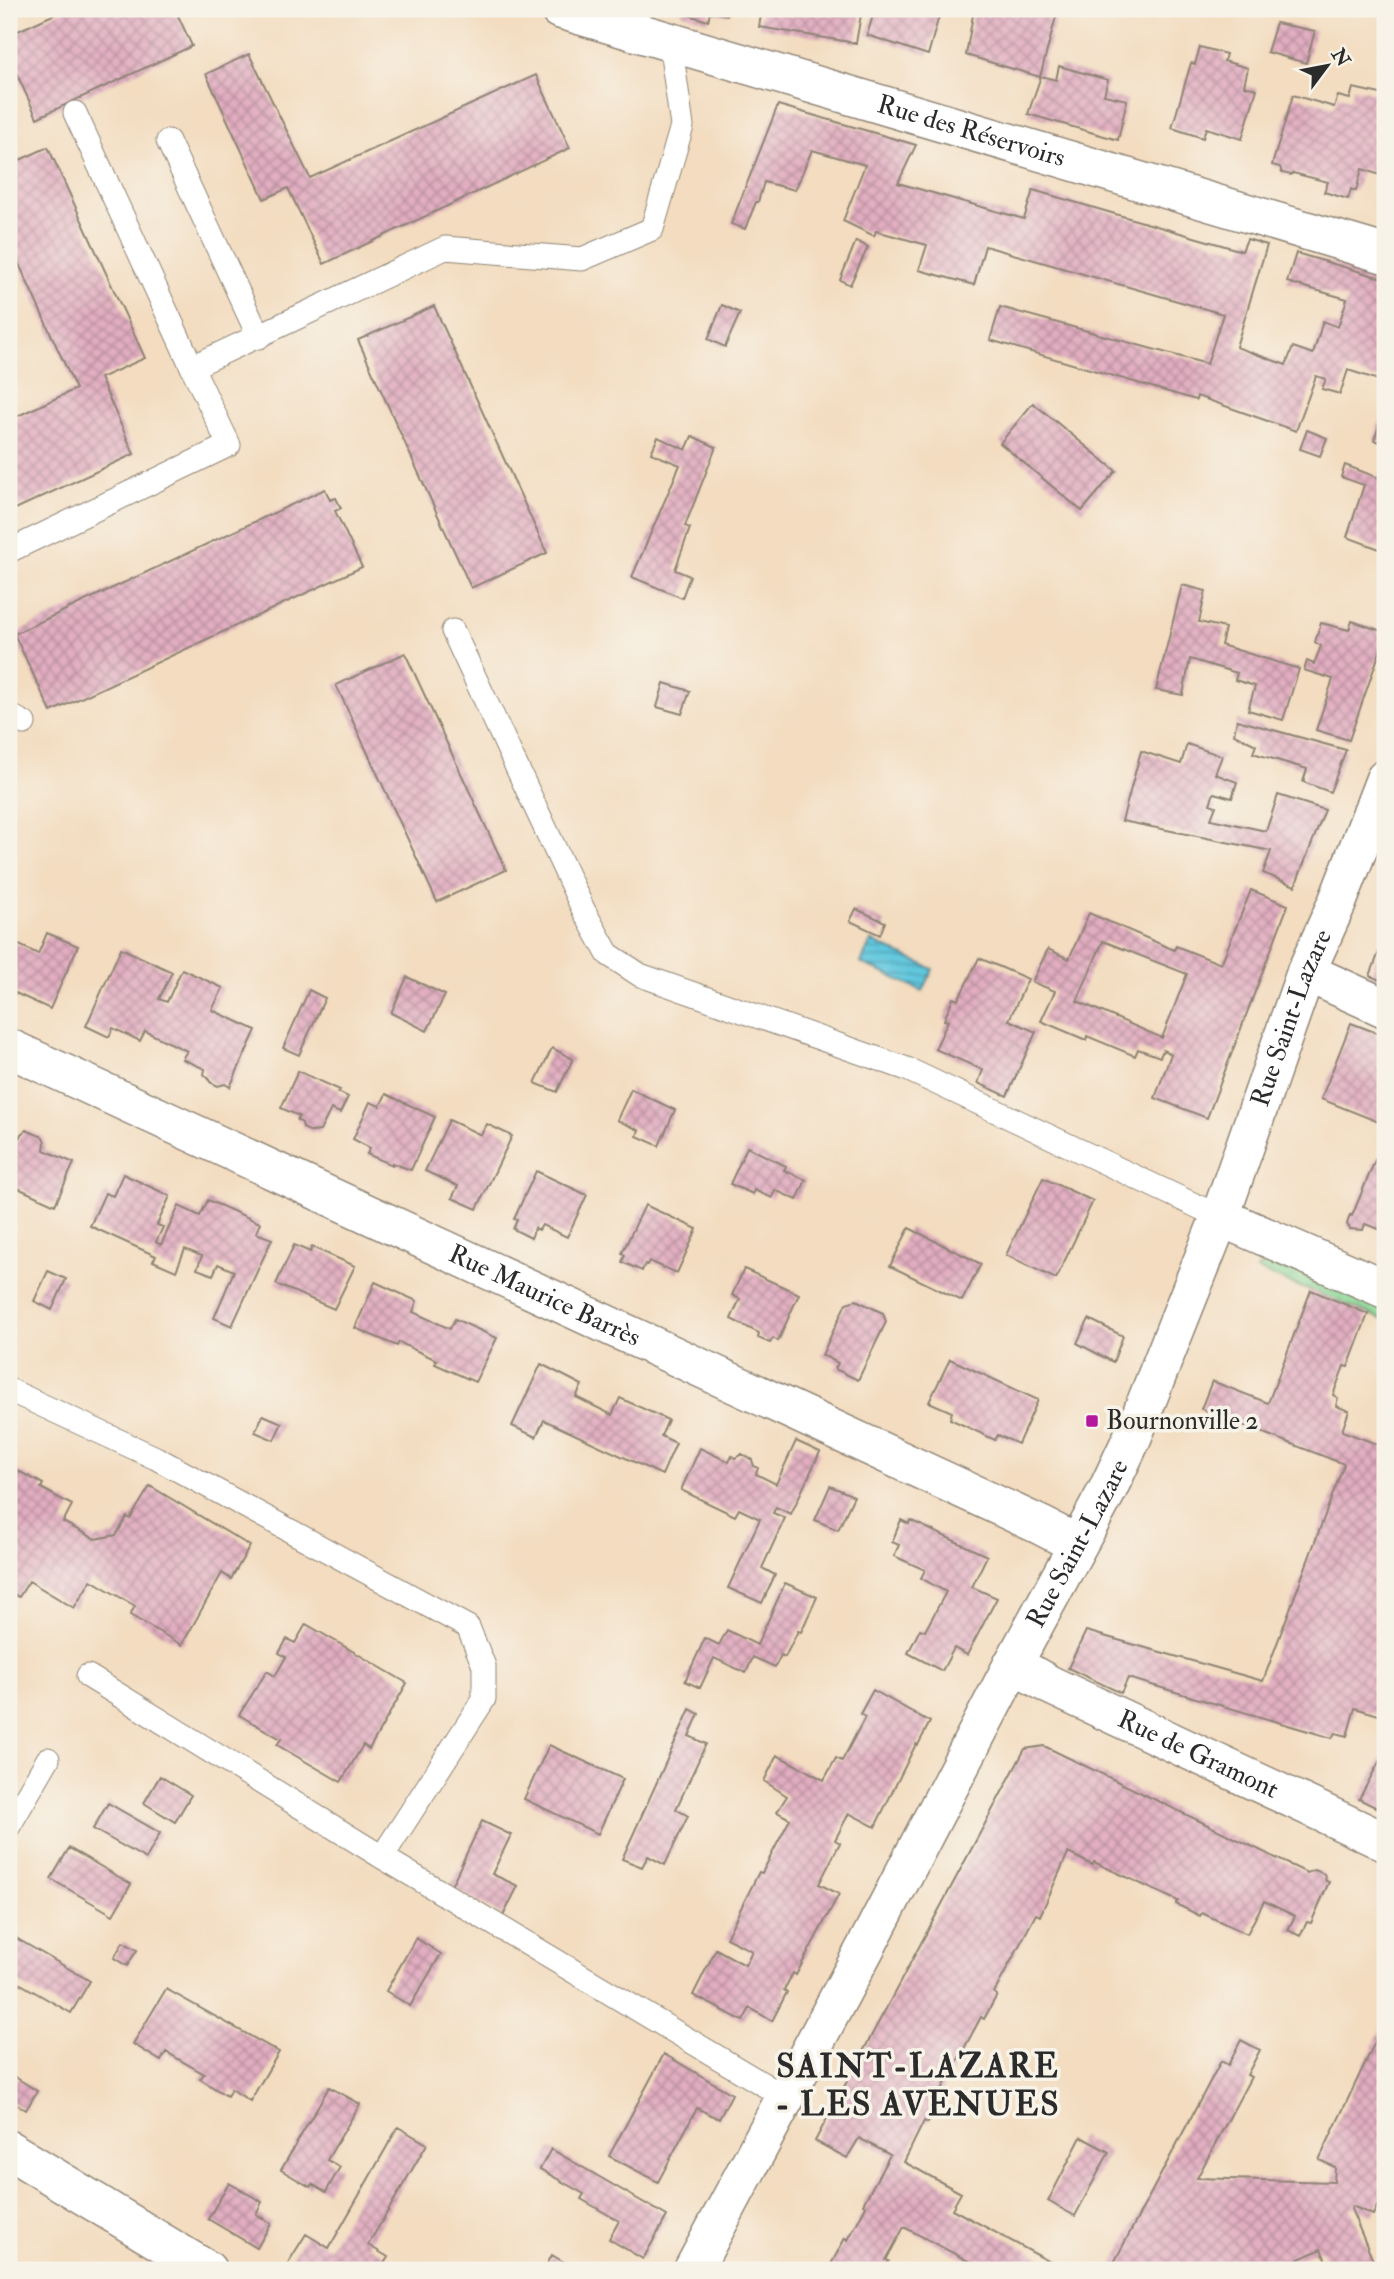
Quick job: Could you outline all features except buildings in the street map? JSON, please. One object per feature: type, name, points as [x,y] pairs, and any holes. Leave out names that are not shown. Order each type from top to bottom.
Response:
[{"type":"street","name":"Rue des Réservoirs","points":[[559,9],[1385,254]]},
{"type":"street","name":"Rue Saint-Lazare","points":[[693,2270],[1107,1491],[1132,1438],[1220,1217],[1306,972],[1338,903],[1385,779]]},
{"type":"street","points":[[1306,972],[1385,1007]]},
{"type":"street","name":"Rue Maurice Barrès","points":[[9,1048],[1077,1544]]},
{"type":"street","points":[[1220,1217],[1385,1289]]},
{"type":"street","name":"Rue de Gramont","points":[[1013,1664],[1050,1685],[1385,1842]]},
{"type":"street","points":[[9,2150],[207,2270]]},
{"type":"lane","points":[[192,367],[445,248],[582,259],[652,229],[682,126],[670,41]]},
{"type":"lane","points":[[9,551],[229,445],[75,113]]},
{"type":"lane","points":[[168,141],[259,337]]},
{"type":"lane","points":[[453,631],[584,911],[608,954],[640,975],[907,1069],[1220,1217]]},
{"type":"lane","points":[[9,1390],[156,1458],[468,1627],[484,1666],[484,1699],[382,1857]]},
{"type":"lane","points":[[88,1676],[382,1857],[786,2098]]},
{"type":"lane","points":[[9,1826],[48,1759]]},
{"type":"green space","points":[[1270,1258],[1385,1306],[1385,1320],[1257,1270]]},
{"type":"water","points":[[871,941],[933,969],[923,991],[861,963]]},
{"type":"place","name":"Bournonville 2","points":[[1092,1421]]},
{"type":"district","name":"SAINT-LAZARE - LES AVENUES","points":[[918,2085]]}]
